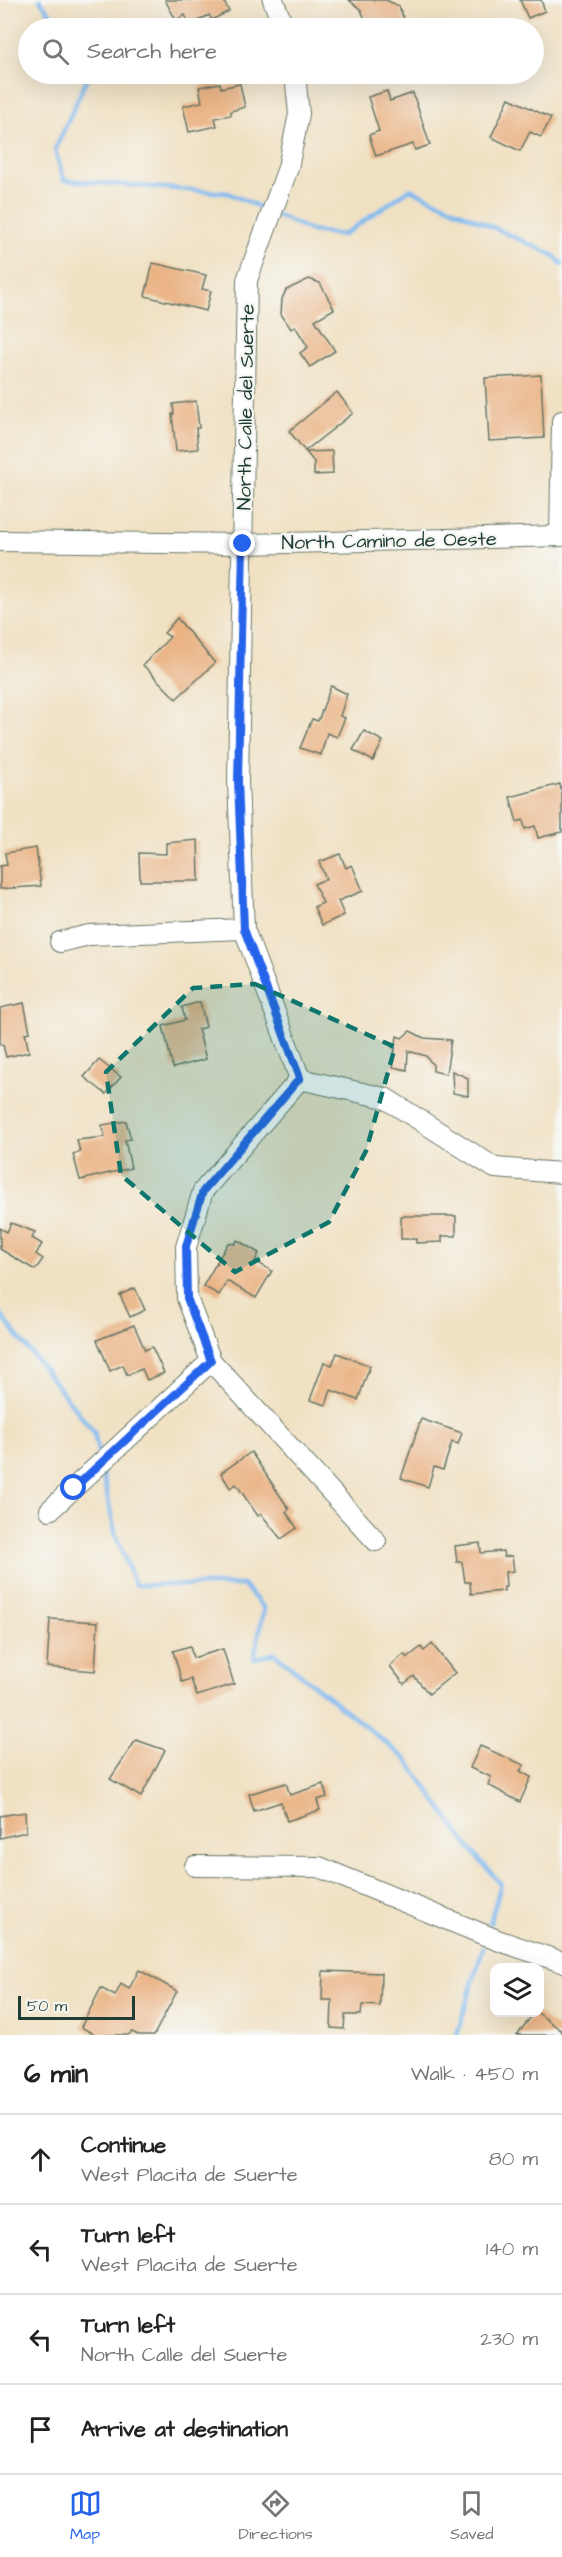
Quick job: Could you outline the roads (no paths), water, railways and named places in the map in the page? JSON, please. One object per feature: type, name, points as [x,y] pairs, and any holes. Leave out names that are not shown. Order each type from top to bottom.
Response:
[{"type":"street","points":[[273,0],[280,18]]},
{"type":"street","name":"North Calle del Suerte","points":[[296,84],[299,114],[288,168],[247,280],[238,781],[244,929],[300,1078]]},
{"type":"street","points":[[561,536],[562,421]]},
{"type":"street","name":"North Camino de Oeste","points":[[0,541],[243,544],[561,536]]},
{"type":"street","points":[[60,942],[89,935],[244,929]]},
{"type":"street","points":[[376,1541],[211,1361],[187,1298],[186,1246],[203,1191],[300,1078],[386,1098],[495,1168],[562,1173]]},
{"type":"street","points":[[50,1510],[211,1361]]},
{"type":"street","points":[[195,1866],[319,1867],[497,1940],[562,1962]]},
{"type":"waterway","points":[[40,0],[54,18]]},
{"type":"waterway","points":[[85,84],[55,150],[64,180],[228,193],[266,210]]},
{"type":"waterway","points":[[276,215],[312,231],[343,235],[410,189],[553,255],[562,264]]},
{"type":"waterway","points":[[0,1314],[94,1432],[99,1457]]},
{"type":"waterway","points":[[102,1471],[115,1533],[135,1585],[243,1585],[264,1608],[254,1659],[274,1653],[406,1759],[471,1850],[501,1884],[490,1923]]},
{"type":"waterway","points":[[457,2035],[483,1948]]}]
